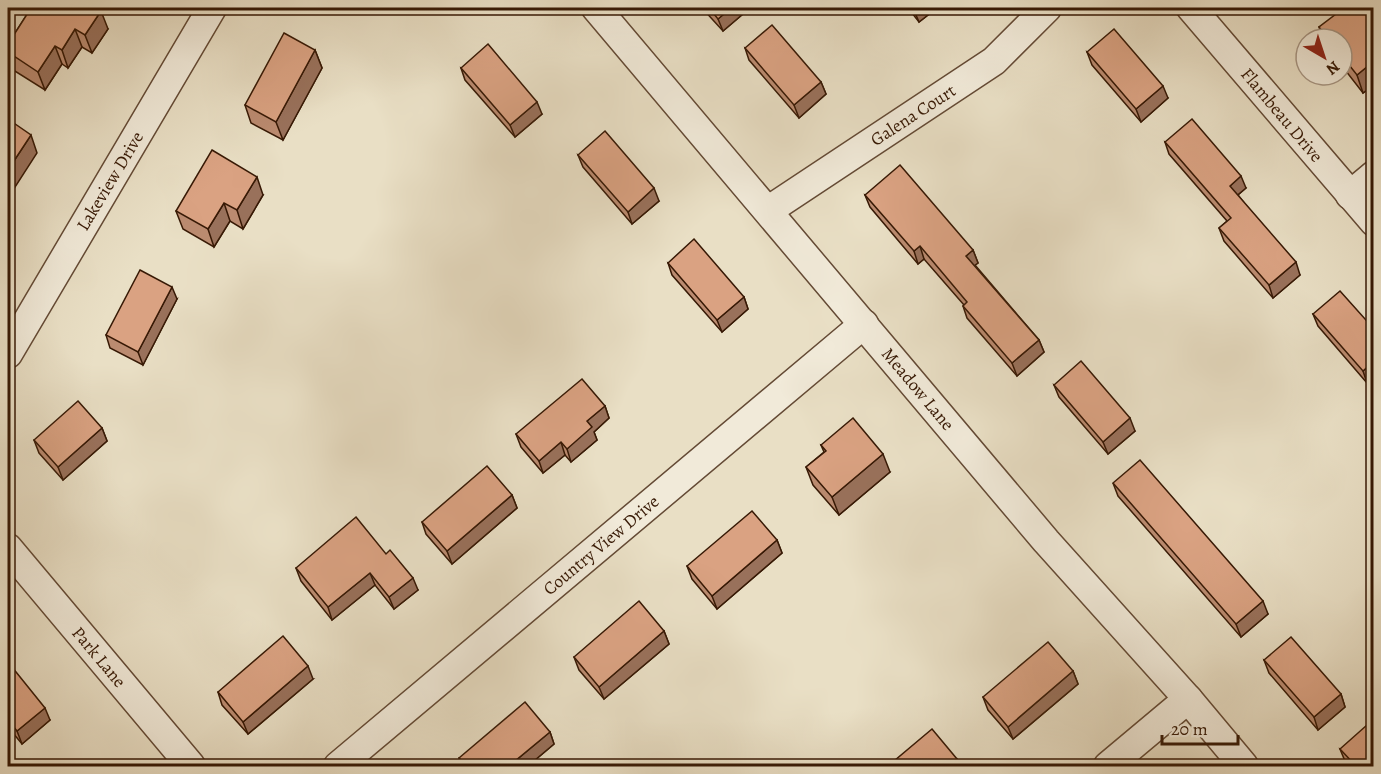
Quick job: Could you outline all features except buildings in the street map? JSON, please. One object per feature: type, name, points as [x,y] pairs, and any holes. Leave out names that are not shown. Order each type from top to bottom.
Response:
[{"type":"street","name":"Lakeview Drive","points":[[8,354],[212,8]]},
{"type":"street","name":"Meadow Lane","points":[[596,8],[769,210],[1046,541],[1188,699],[1244,766]]},
{"type":"street","name":"Galena Court","points":[[769,210],[994,62],[1047,8]]},
{"type":"street","name":"Flambeau Drive","points":[[1191,8],[1374,222]]},
{"type":"street","points":[[1350,195],[1374,175]]},
{"type":"street","name":"Country View Drive","points":[[338,766],[864,324]]},
{"type":"street","name":"Park Lane","points":[[8,548],[191,766]]},
{"type":"street","points":[[1108,766],[1188,699]]}]
